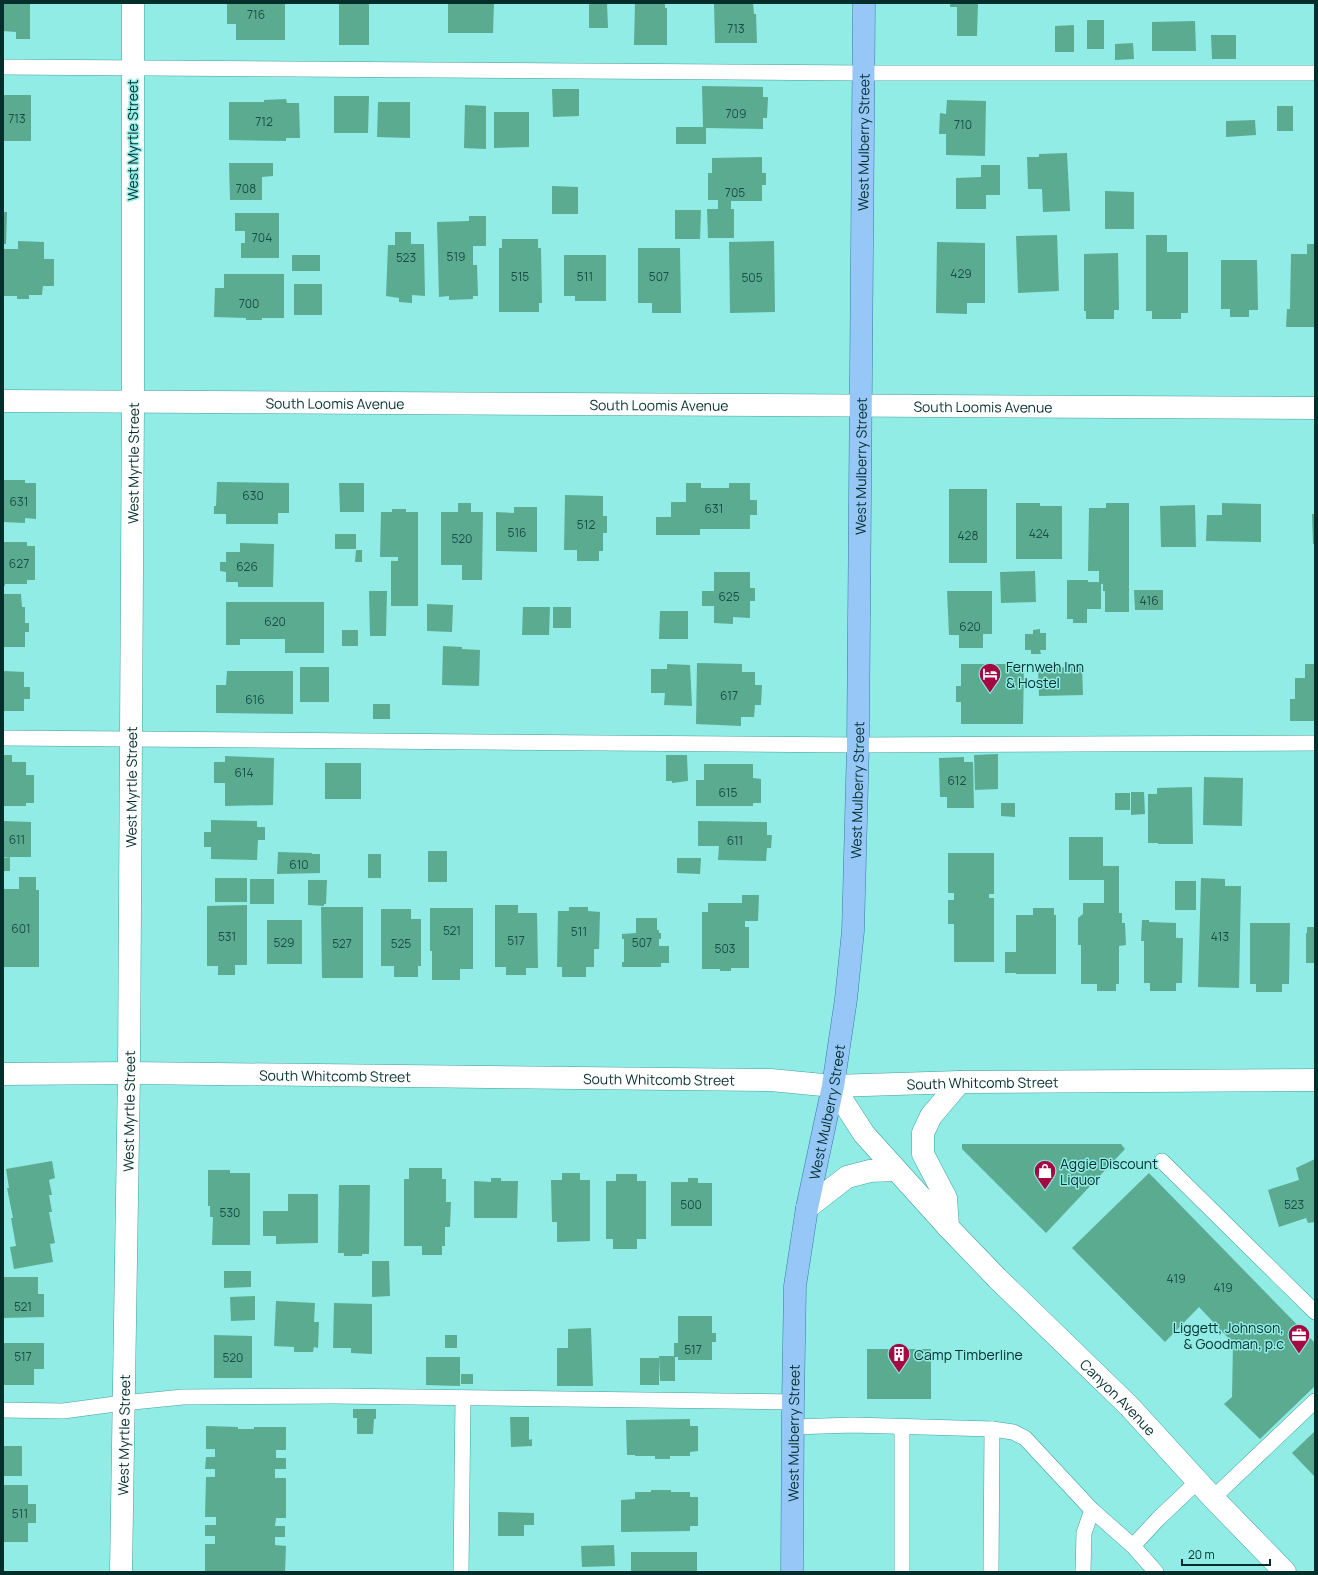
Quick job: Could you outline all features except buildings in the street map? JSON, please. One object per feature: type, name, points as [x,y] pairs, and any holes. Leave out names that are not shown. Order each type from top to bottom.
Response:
[{"type":"main road","name":"West Mulberry Street","points":[[792,1572],[795,1286],[807,1208],[833,1086],[846,999],[853,931],[858,744],[862,405],[864,3]]},
{"type":"street","name":"West Myrtle Street","points":[[121,1572],[129,1073],[133,401],[132,3]]},
{"type":"street","name":"South Loomis Avenue","points":[[3,401],[1315,408]]},
{"type":"street","name":"South Whitcomb Street","points":[[3,1074],[129,1073],[771,1080],[833,1086],[960,1082],[1315,1080]]},
{"type":"street","points":[[948,1227],[946,1198],[923,1154],[923,1133],[931,1116],[960,1082]]},
{"type":"street","name":"Canyon Avenue","points":[[833,1086],[864,1134],[948,1227],[997,1278],[1129,1406],[1213,1498],[1285,1572]]},
{"type":"street","points":[[807,1208],[847,1177],[870,1171],[896,1170]]},
{"type":"lane","points":[[3,67],[864,73],[1315,74]]},
{"type":"lane","points":[[3,738],[858,744],[1315,743]]},
{"type":"lane","points":[[1162,1161],[1315,1312]]},
{"type":"lane","points":[[3,1410],[63,1411],[183,1397],[334,1396],[793,1402]]},
{"type":"lane","points":[[461,1572],[462,1398]]},
{"type":"lane","points":[[1213,1498],[1315,1400]]},
{"type":"lane","points":[[793,1427],[853,1425],[992,1429],[1013,1432],[1025,1438],[1092,1510],[1133,1546],[1156,1572]]},
{"type":"lane","points":[[902,1427],[902,1572]]},
{"type":"lane","points":[[991,1572],[992,1429]]},
{"type":"lane","points":[[1133,1546],[1158,1519],[1198,1481]]},
{"type":"lane","points":[[1083,1572],[1084,1533],[1092,1510]]},
{"type":"place","name":"Fernweh Inn & Hostel","points":[[990,694]]},
{"type":"place","name":"Aggie Discount Liquor","points":[[1045,1190]]},
{"type":"place","name":"Liggett, Johnson, & Goodman, p.c","points":[[1299,1354]]},
{"type":"place","name":"Camp Timberline","points":[[899,1374]]}]
